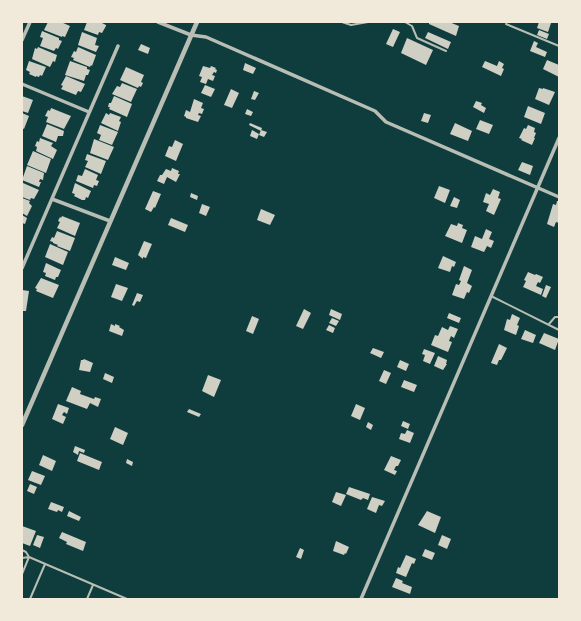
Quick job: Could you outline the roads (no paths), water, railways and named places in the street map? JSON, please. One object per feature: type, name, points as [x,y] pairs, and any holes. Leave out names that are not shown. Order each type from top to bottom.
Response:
[{"type":"street","points":[[22,40],[30,22]]},
{"type":"street","points":[[158,22],[191,35],[206,37],[375,110],[386,122],[559,197]]},
{"type":"street","points":[[22,425],[197,22]]},
{"type":"street","points":[[22,268],[118,46]]},
{"type":"street","points":[[22,84],[89,112]]},
{"type":"street","points":[[361,599],[559,138]]},
{"type":"street","points":[[52,199],[110,220]]},
{"type":"lane","points":[[342,22],[351,25],[368,22]]},
{"type":"lane","points":[[405,22],[412,26],[417,38],[446,51]]},
{"type":"lane","points":[[506,24],[559,46]]},
{"type":"lane","points":[[491,296],[559,330]]},
{"type":"lane","points":[[549,324],[555,317],[559,316]]},
{"type":"lane","points":[[22,550],[26,552],[29,557]]},
{"type":"lane","points":[[22,574],[29,557]]},
{"type":"lane","points":[[22,558],[29,557],[127,599]]},
{"type":"lane","points":[[30,599],[45,564]]},
{"type":"lane","points":[[87,599],[93,584]]}]
